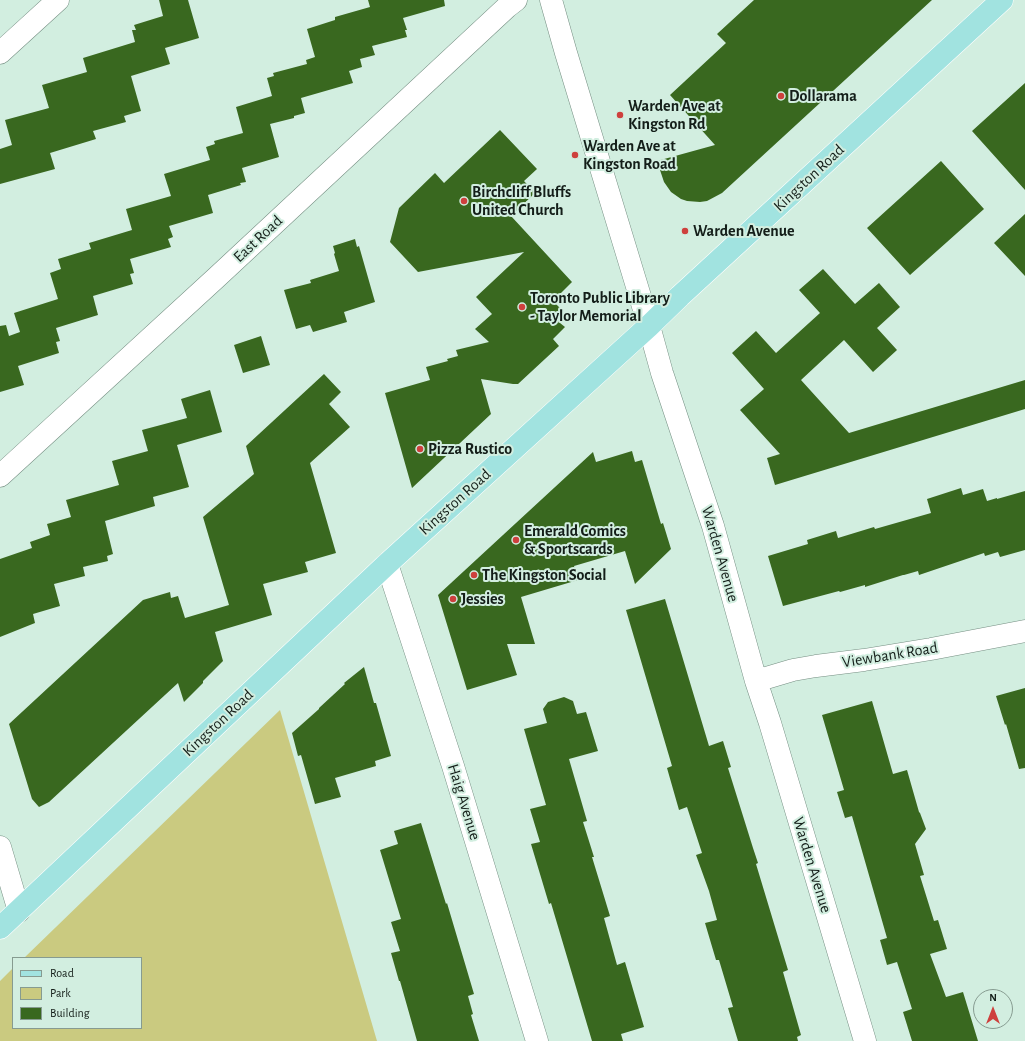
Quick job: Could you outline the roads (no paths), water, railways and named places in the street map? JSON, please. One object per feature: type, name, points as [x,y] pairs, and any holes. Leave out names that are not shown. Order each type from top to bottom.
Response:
[{"type":"main road","name":"Kingston Road","points":[[0,928],[387,564],[1002,0]]},
{"type":"street","points":[[0,53],[58,0]]},
{"type":"street","name":"East Road","points":[[0,476],[211,283],[516,0]]},
{"type":"street","name":"Warden Avenue","points":[[551,0],[662,373],[713,526],[756,681],[770,723],[864,1041]]},
{"type":"street","name":"Haig Avenue","points":[[387,564],[456,774],[537,1041]]},
{"type":"street","name":"Viewbank Road","points":[[756,681],[793,670],[924,650],[1025,631]]},
{"type":"street","points":[[0,847],[19,911]]},
{"type":"place","name":"Dollarama","points":[[781,96]]},
{"type":"place","name":"Warden Ave at Kingston Rd","points":[[620,115]]},
{"type":"place","name":"Warden Ave at Kingston Road","points":[[575,155]]},
{"type":"place","name":"Birchcliff Bluffs United Church","points":[[464,201]]},
{"type":"place","name":"Warden Avenue","points":[[685,231]]},
{"type":"place","name":"Toronto Public Library - Taylor Memorial","points":[[522,307]]},
{"type":"place","name":"Pizza Rustico","points":[[420,449]]},
{"type":"place","name":"Emerald Comics & Sportscards","points":[[516,540]]},
{"type":"place","name":"The Kingston Social","points":[[474,575]]},
{"type":"place","name":"Jessies","points":[[453,599]]}]
